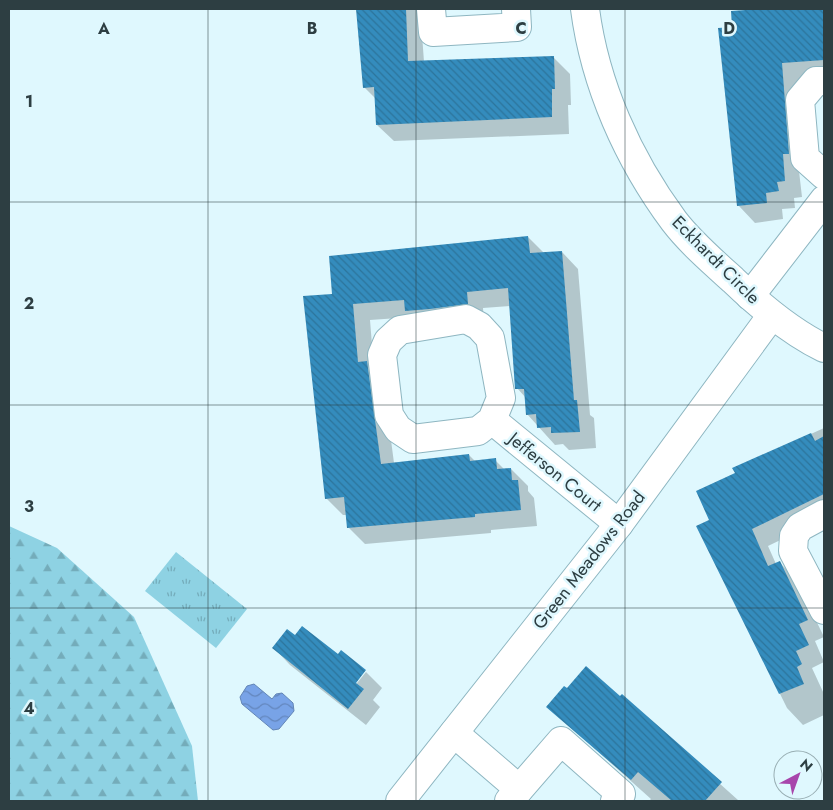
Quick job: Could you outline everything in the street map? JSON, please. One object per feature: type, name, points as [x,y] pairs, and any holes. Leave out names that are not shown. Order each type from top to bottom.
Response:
[{"type":"street","points":[[431,9],[433,32],[517,27],[516,9]]},
{"type":"street","name":"Eckhardt Circle","points":[[585,9],[600,77],[619,128],[647,182],[675,222],[750,296],[772,315],[824,348]]},
{"type":"street","points":[[824,81],[816,81],[800,100],[805,158],[824,175]]},
{"type":"street","points":[[750,296],[824,200]]},
{"type":"street","name":"Green Meadows Road","points":[[400,801],[619,524],[772,315]]},
{"type":"street","name":"Jefferson Court","points":[[466,319],[479,326],[490,338],[501,398],[492,420],[478,432],[413,438],[398,429],[389,416],[382,355],[388,341],[400,330],[466,319]]},
{"type":"street","name":"Jefferson Court","points":[[492,420],[619,524]]},
{"type":"street","points":[[824,514],[800,527],[794,536],[793,551],[824,610]]},
{"type":"street","points":[[454,733],[514,795],[561,741],[621,794],[615,801]]},
{"type":"green space","points":[[9,526],[57,548],[134,617],[192,746],[198,801],[9,801]]},
{"type":"green space","points":[[176,552],[247,609],[216,648],[145,591]]},
{"type":"water","points":[[254,684],[272,699],[276,694],[282,693],[293,703],[294,711],[279,729],[273,730],[242,704],[240,697],[247,686]]},
{"type":"building","points":[[356,9],[406,9],[408,61],[554,56],[555,89],[552,89],[552,117],[376,125],[374,87],[363,88]]},
{"type":"building","points":[[824,9],[824,60],[782,63],[789,154],[783,154],[785,181],[777,182],[779,191],[766,193],[767,203],[737,206],[718,28],[732,27],[731,11]]},
{"type":"building","points":[[528,236],[530,253],[562,251],[574,400],[577,400],[580,432],[551,433],[551,427],[537,428],[536,414],[526,415],[524,389],[515,389],[508,288],[467,292],[468,304],[430,309],[405,311],[404,300],[353,304],[358,362],[367,361],[381,464],[469,454],[470,461],[496,458],[497,469],[511,468],[512,480],[518,480],[521,510],[475,514],[475,517],[347,528],[344,497],[325,499],[303,296],[332,294],[329,256]]},
{"type":"building","points":[[811,433],[815,441],[824,436],[824,494],[752,529],[768,566],[780,561],[808,620],[799,624],[809,645],[796,651],[802,664],[797,667],[804,684],[779,694],[696,526],[709,520],[696,491],[735,473],[732,468]]},
{"type":"building","points":[[302,626],[338,654],[341,650],[366,670],[356,683],[364,689],[348,709],[272,648],[287,629],[295,635]]},
{"type":"building","points":[[586,666],[620,696],[622,694],[722,782],[705,801],[672,801],[638,772],[631,780],[546,707],[564,686],[567,688]]}]
